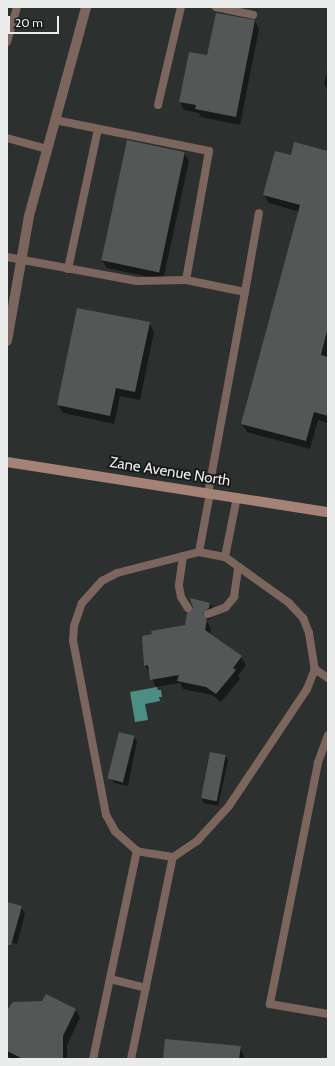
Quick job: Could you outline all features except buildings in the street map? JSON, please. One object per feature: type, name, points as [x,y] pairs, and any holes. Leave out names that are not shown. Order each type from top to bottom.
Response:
[{"type":"street","points":[[7,341],[29,216],[86,7]]},
{"type":"street","name":"Zane Avenue North","points":[[7,462],[328,512]]},
{"type":"lane","points":[[7,42],[17,7]]},
{"type":"lane","points":[[158,105],[181,7]]},
{"type":"lane","points":[[216,7],[253,15]]},
{"type":"lane","points":[[55,120],[209,151],[186,280]]},
{"type":"lane","points":[[68,269],[98,129]]},
{"type":"lane","points":[[7,138],[47,149]]},
{"type":"lane","points":[[199,552],[259,213]]},
{"type":"lane","points":[[7,257],[137,281],[186,280],[245,292]]},
{"type":"lane","points":[[225,557],[237,498]]},
{"type":"lane","points":[[199,552],[225,557],[289,603],[303,618],[312,644],[315,669],[307,689],[229,806],[197,841],[173,857],[137,851],[115,831],[106,815],[73,641],[74,626],[82,603],[102,581],[117,573],[183,556],[199,552]]},
{"type":"lane","points":[[183,556],[179,586],[181,597],[188,608]]},
{"type":"lane","points":[[208,614],[226,607],[234,597],[238,567]]},
{"type":"lane","points":[[315,669],[328,678]]},
{"type":"lane","points":[[328,735],[318,763],[270,1004],[328,1014]]},
{"type":"lane","points":[[93,1059],[137,851]]},
{"type":"lane","points":[[131,1059],[173,857]]},
{"type":"lane","points":[[110,979],[146,988]]},
{"type":"shaded area","points":[[157,687],[158,690],[161,690],[162,697],[159,697],[160,701],[145,704],[148,720],[135,722],[130,692]]}]
